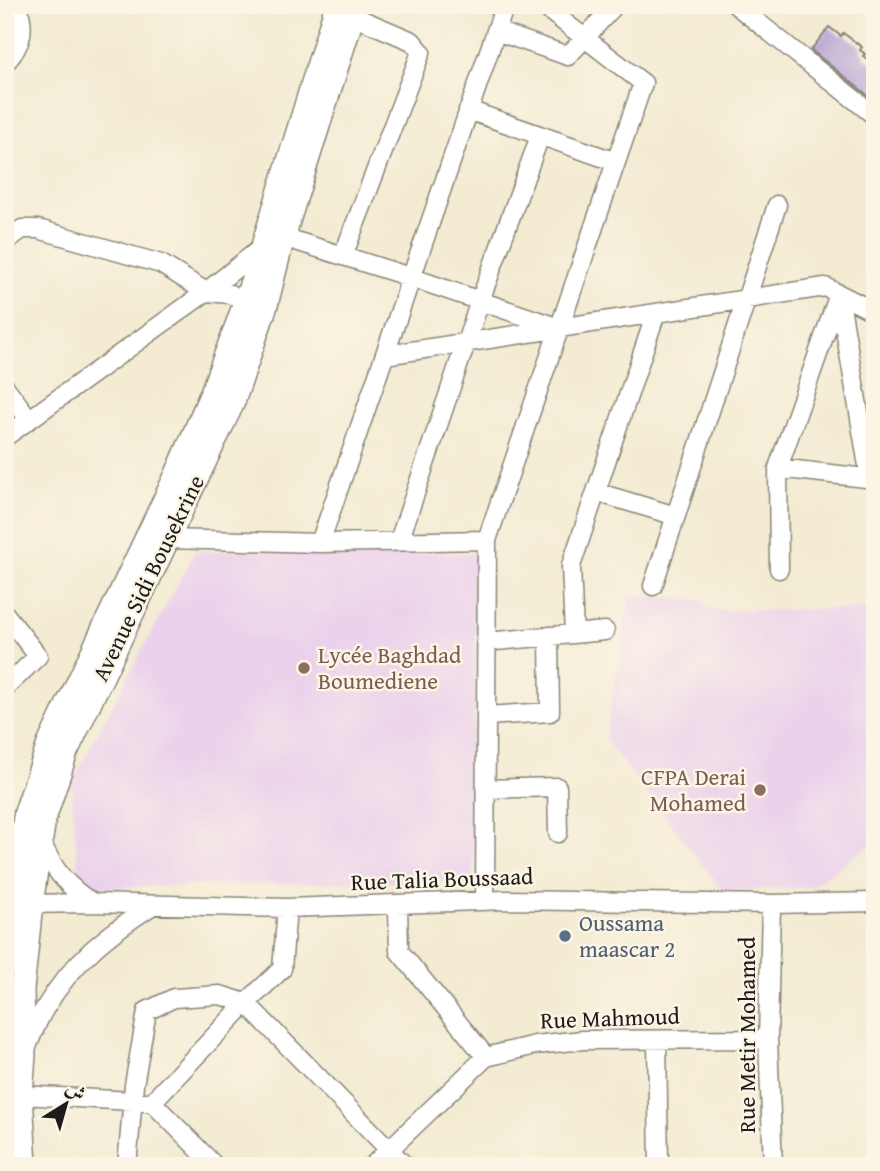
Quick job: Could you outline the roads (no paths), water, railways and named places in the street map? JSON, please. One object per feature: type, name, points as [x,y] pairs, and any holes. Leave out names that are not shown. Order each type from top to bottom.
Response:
[{"type":"main road","name":"Avenue Sidi Bousekrine","points":[[24,1166],[21,1095],[24,1055],[21,904],[41,839],[44,819],[66,752],[233,402],[266,305],[348,9]]},
{"type":"main road","points":[[5,962],[21,904],[26,812],[49,744],[177,474],[211,395],[348,9]]},
{"type":"street","points":[[5,63],[20,44],[22,28],[17,5]]},
{"type":"street","points":[[320,543],[505,5]]},
{"type":"street","points":[[485,901],[487,540],[643,83],[542,5]]},
{"type":"street","points":[[496,31],[568,56],[615,5]]},
{"type":"street","points":[[736,5],[875,116]]},
{"type":"street","points":[[343,256],[421,52],[412,41],[348,9]]},
{"type":"street","points":[[468,110],[616,162]]},
{"type":"street","points":[[399,541],[480,301],[540,136]]},
{"type":"street","points":[[653,586],[777,205]]},
{"type":"street","points":[[5,242],[22,229],[38,229],[161,264],[206,292],[230,294],[246,301]]},
{"type":"street","points":[[5,437],[206,292],[261,248],[283,237],[559,328]]},
{"type":"street","points":[[385,355],[825,287],[875,312]]},
{"type":"street","points":[[779,569],[778,468],[839,294]]},
{"type":"street","points":[[778,468],[873,479],[839,294]]},
{"type":"street","points":[[575,634],[571,566],[656,313]]},
{"type":"street","points":[[5,387],[29,419]]},
{"type":"street","points":[[596,492],[676,516]]},
{"type":"street","points":[[166,539],[320,543],[487,540]]},
{"type":"street","points":[[5,614],[38,656],[5,688]]},
{"type":"street","points":[[486,642],[605,631]]},
{"type":"street","points":[[486,716],[550,712],[549,636]]},
{"type":"street","points":[[486,789],[557,787],[558,833]]},
{"type":"street","points":[[41,839],[48,859],[60,877],[75,892],[93,903]]},
{"type":"street","name":"Rue Talia Boussaad","points":[[21,904],[287,908],[485,901],[771,904],[875,902]]},
{"type":"street","name":"Rue Metir Mohamed","points":[[771,904],[768,1039],[773,1166]]},
{"type":"street","points":[[24,1055],[44,1009],[74,967],[110,932],[153,905]]},
{"type":"street","points":[[398,906],[399,951],[486,1057]]},
{"type":"street","points":[[152,1102],[282,969],[287,908]]},
{"type":"street","points":[[128,1166],[132,1102],[147,1011],[174,998],[220,995],[246,1003],[405,1166]]},
{"type":"street","name":"Rue Mahmoud","points":[[372,1166],[486,1057],[535,1045],[583,1040],[768,1039]]},
{"type":"street","points":[[657,1041],[659,1166]]},
{"type":"street","points":[[21,1095],[152,1102],[215,1166]]},
{"type":"place","name":"Lycée Baghdad Boumediene","points":[[304,668]]},
{"type":"place","name":"CFPA Derai Mohamed","points":[[760,790]]},
{"type":"place","name":"Oussama maascar 2","points":[[565,936]]}]
